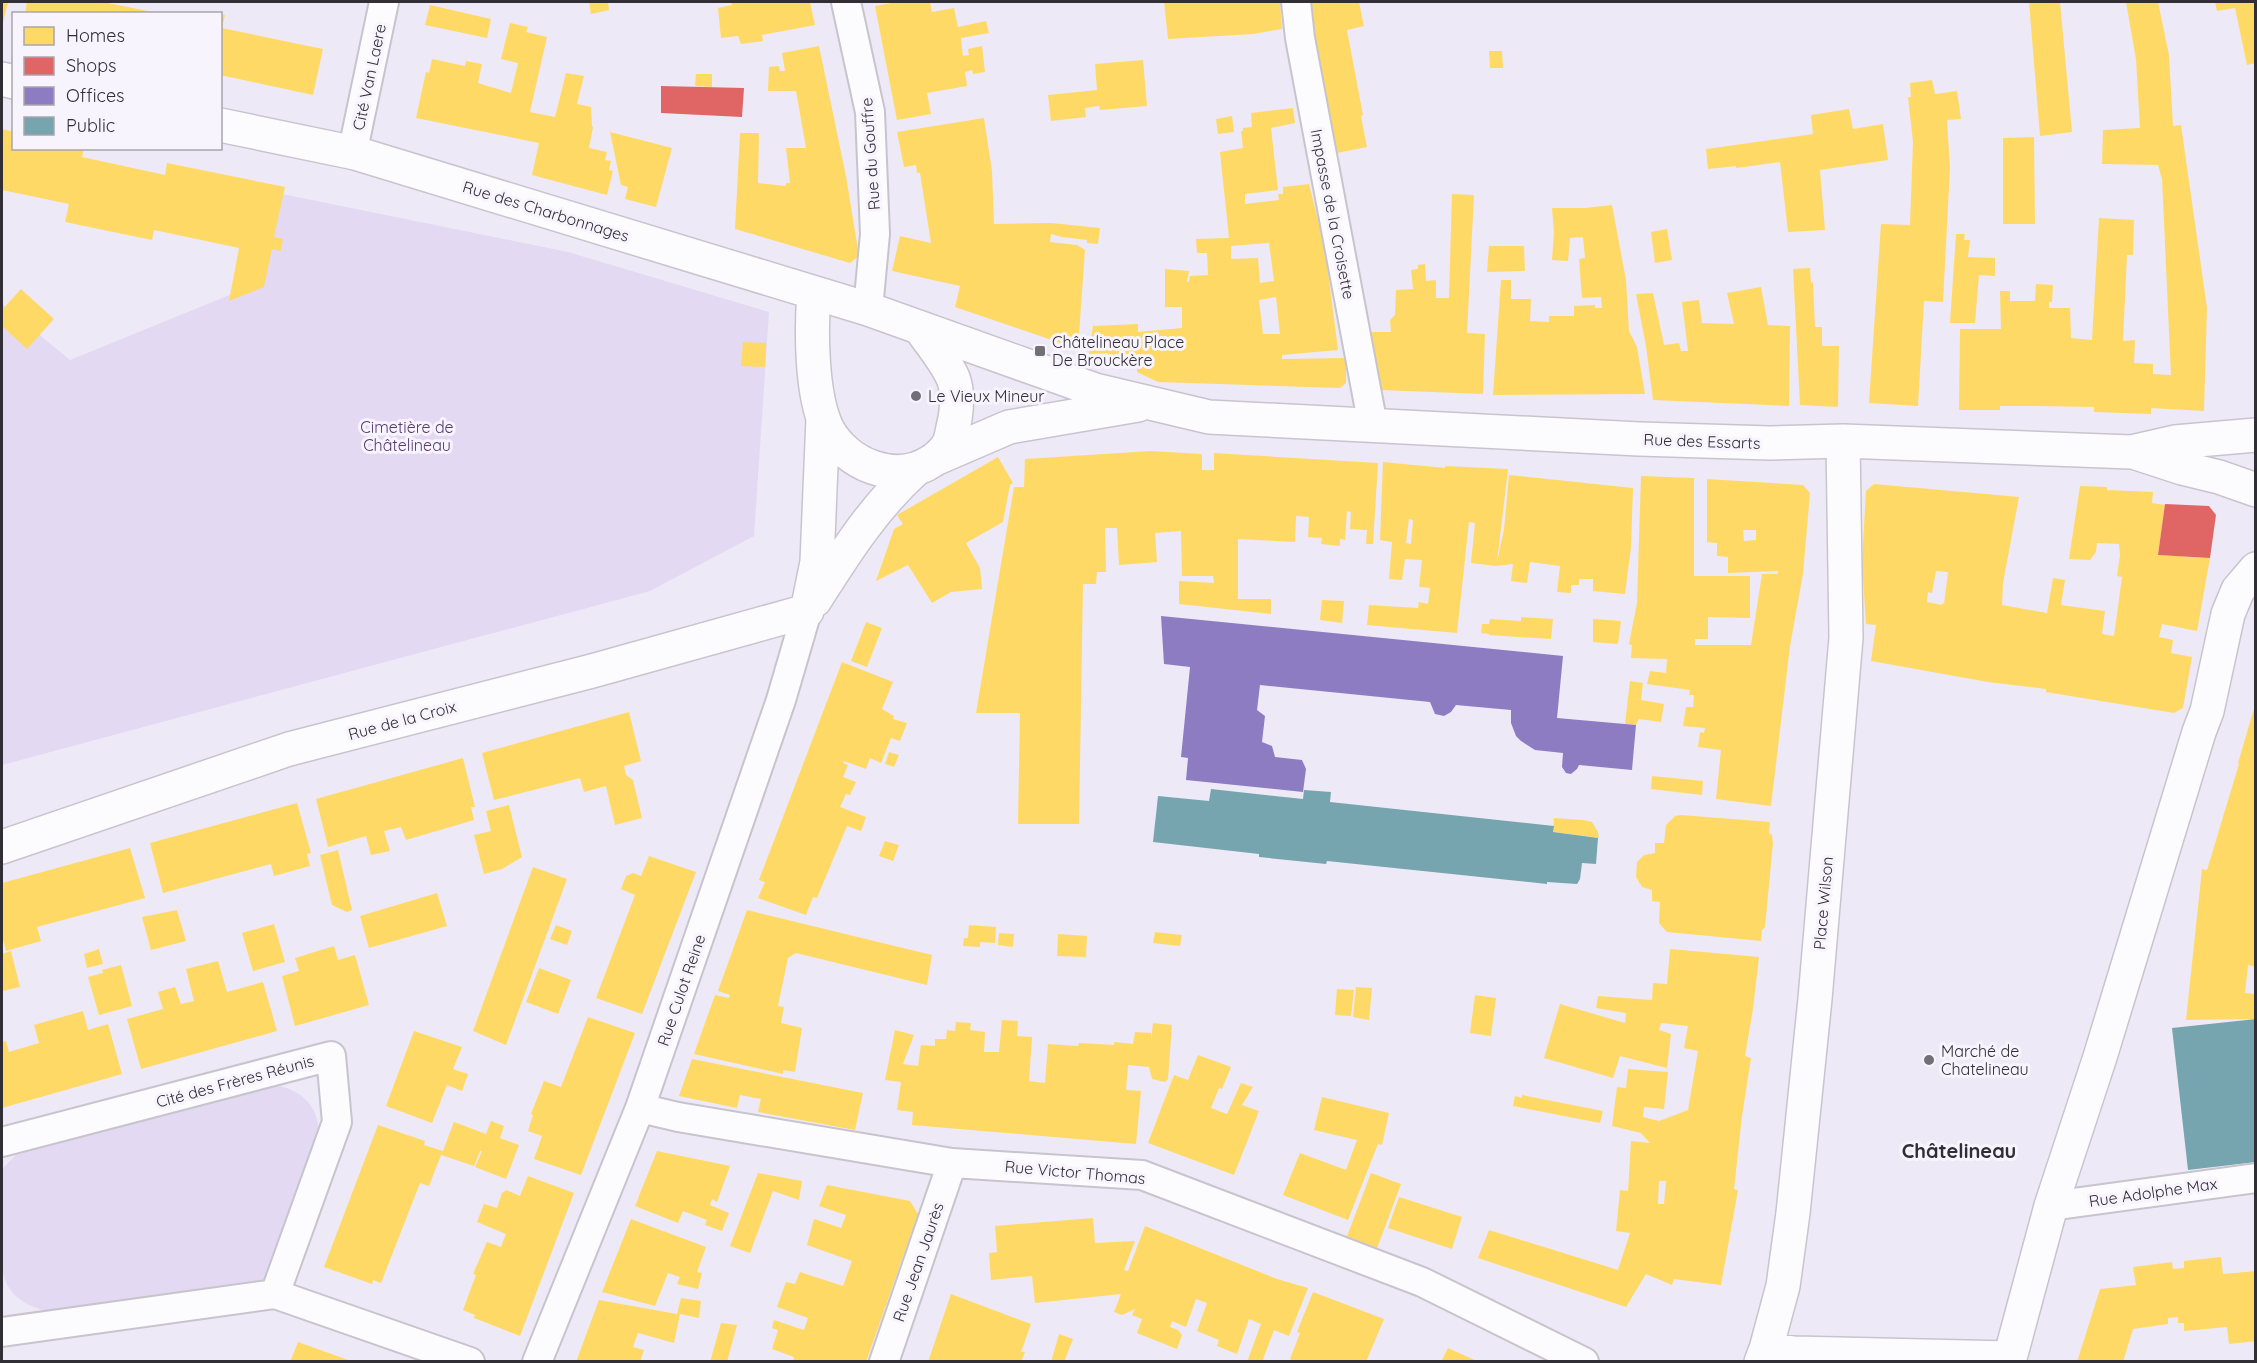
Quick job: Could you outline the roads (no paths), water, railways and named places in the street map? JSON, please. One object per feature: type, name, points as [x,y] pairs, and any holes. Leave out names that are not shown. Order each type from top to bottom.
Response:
[{"type":"street","name":"Cité Van Laere","points":[[355,153],[354,145],[384,2]]},
{"type":"street","name":"Rue du Gouffre","points":[[846,2],[870,112],[875,234],[868,309]]},
{"type":"street","name":"Impasse de la Croisette","points":[[1296,2],[1300,38],[1373,426]]},
{"type":"street","name":"Rue des Charbonnages","points":[[222,125],[355,153],[868,309]]},
{"type":"street","points":[[807,611],[817,562],[823,418],[818,394],[812,326],[814,293]]},
{"type":"street","points":[[807,611],[858,533],[880,504],[949,443],[957,410],[956,389],[946,366],[920,328],[868,309]]},
{"type":"street","name":"Rue des Essarts","points":[[920,328],[1095,390],[1209,417],[1639,439],[1843,441],[2132,452],[2175,442],[2256,435]]},
{"type":"street","points":[[823,418],[836,442],[847,453],[860,461],[896,473],[926,464],[1009,427],[1149,403]]},
{"type":"street","name":"Place Wilson","points":[[1763,1355],[1783,1286],[1793,1213],[1815,999],[1846,638],[1843,441]]},
{"type":"street","points":[[2132,452],[2256,490]]},
{"type":"street","points":[[1763,1355],[1794,1353],[2009,1360],[2051,1206],[2100,1057],[2207,711],[2228,614],[2238,590],[2255,569]]},
{"type":"street","name":"Rue de la Croix","points":[[2,847],[289,749],[592,671],[807,611]]},
{"type":"street","name":"Rue Culot Reine","points":[[537,1362],[640,1108],[777,710],[807,611]]},
{"type":"street","name":"Cité des Frères Réunis","points":[[2,1142],[331,1056],[337,1122],[275,1294]]},
{"type":"street","name":"Rue Victor Thomas","points":[[640,1108],[678,1117],[952,1163],[1142,1175],[1422,1281],[1584,1362]]},
{"type":"street","name":"Rue Jean Jaurès","points":[[885,1362],[952,1163]]},
{"type":"street","name":"Rue Adolphe Max","points":[[2051,1206],[2256,1178]]},
{"type":"street","points":[[2,1332],[275,1294],[470,1362]]},
{"type":"place","name":"Châtelineau Place De Brouckère","points":[[1040,351]]},
{"type":"place","name":"Le Vieux Mineur","points":[[916,396]]},
{"type":"place","name":"Marché de Chatelineau","points":[[1929,1060]]},
{"type":"district","name":"Châtelineau","points":[[1959,1150]]},
{"type":"park label","name":"Cimetière de Châtelineau","points":[[407,436]]}]
